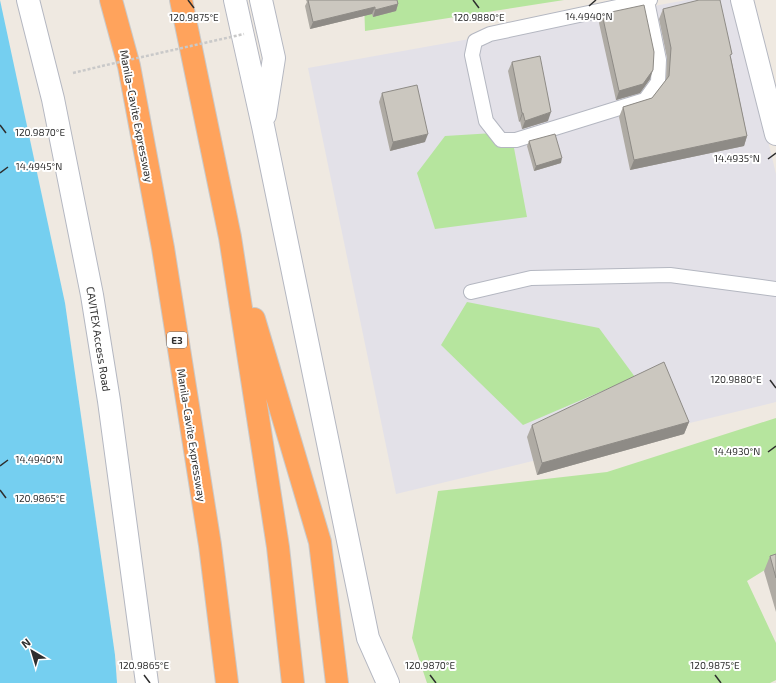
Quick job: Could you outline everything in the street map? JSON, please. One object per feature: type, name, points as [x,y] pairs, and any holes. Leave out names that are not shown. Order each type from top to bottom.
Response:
[{"type":"highway","name":"Manila–Cavite Expressway","points":[[111,0],[129,66],[163,248],[210,545],[227,683]]},
{"type":"highway","points":[[181,0],[230,237],[278,547],[294,683]]},
{"type":"highway","points":[[230,237],[320,542],[338,683]]},
{"type":"street","name":"CAVITEX Access Road","points":[[28,0],[53,99],[92,295],[109,401],[147,683]]},
{"type":"street","points":[[234,0],[263,126],[368,638],[388,683]]},
{"type":"street","points":[[261,0],[274,58],[263,126]]},
{"type":"street","points":[[742,0],[776,133]]},
{"type":"lane","points":[[649,0],[659,60],[659,75],[658,82],[645,100],[516,140],[501,140],[486,121],[472,55],[475,41],[490,34],[649,0]]},
{"type":"lane","points":[[470,292],[531,278],[670,275],[776,289]]},
{"type":"path","points":[[72,73],[244,34]]},
{"type":"shaded area","points":[[687,0],[734,0],[776,174],[776,402],[396,494],[308,68]]},
{"type":"green space","points":[[364,0],[564,0],[365,31]]},
{"type":"green space","points":[[511,132],[527,217],[435,229],[417,173],[445,136]]},
{"type":"green space","points":[[467,302],[599,328],[635,377],[523,425],[441,345]]},
{"type":"green space","points":[[776,418],[776,563],[747,581],[776,643],[776,680],[770,683],[427,683],[412,638],[438,491],[607,472]]},
{"type":"water","points":[[0,0],[65,303],[115,655],[117,683],[0,683]]},
{"type":"building","points":[[308,0],[397,0],[398,4],[375,10],[375,7],[313,22]]},
{"type":"building","points":[[699,0],[720,0],[732,54],[730,55],[747,136],[634,160],[623,107],[652,98],[669,76],[671,48],[663,9]]},
{"type":"building","points":[[644,5],[654,52],[653,70],[643,84],[619,91],[602,14]]},
{"type":"building","points":[[540,56],[551,112],[525,121],[522,113],[512,62]]},
{"type":"building","points":[[417,85],[428,134],[393,142],[382,93]]},
{"type":"building","points":[[555,134],[562,158],[536,166],[529,141]]},
{"type":"building","points":[[664,362],[689,422],[542,463],[532,425]]},
{"type":"building","points":[[776,554],[776,578],[770,556]]}]
